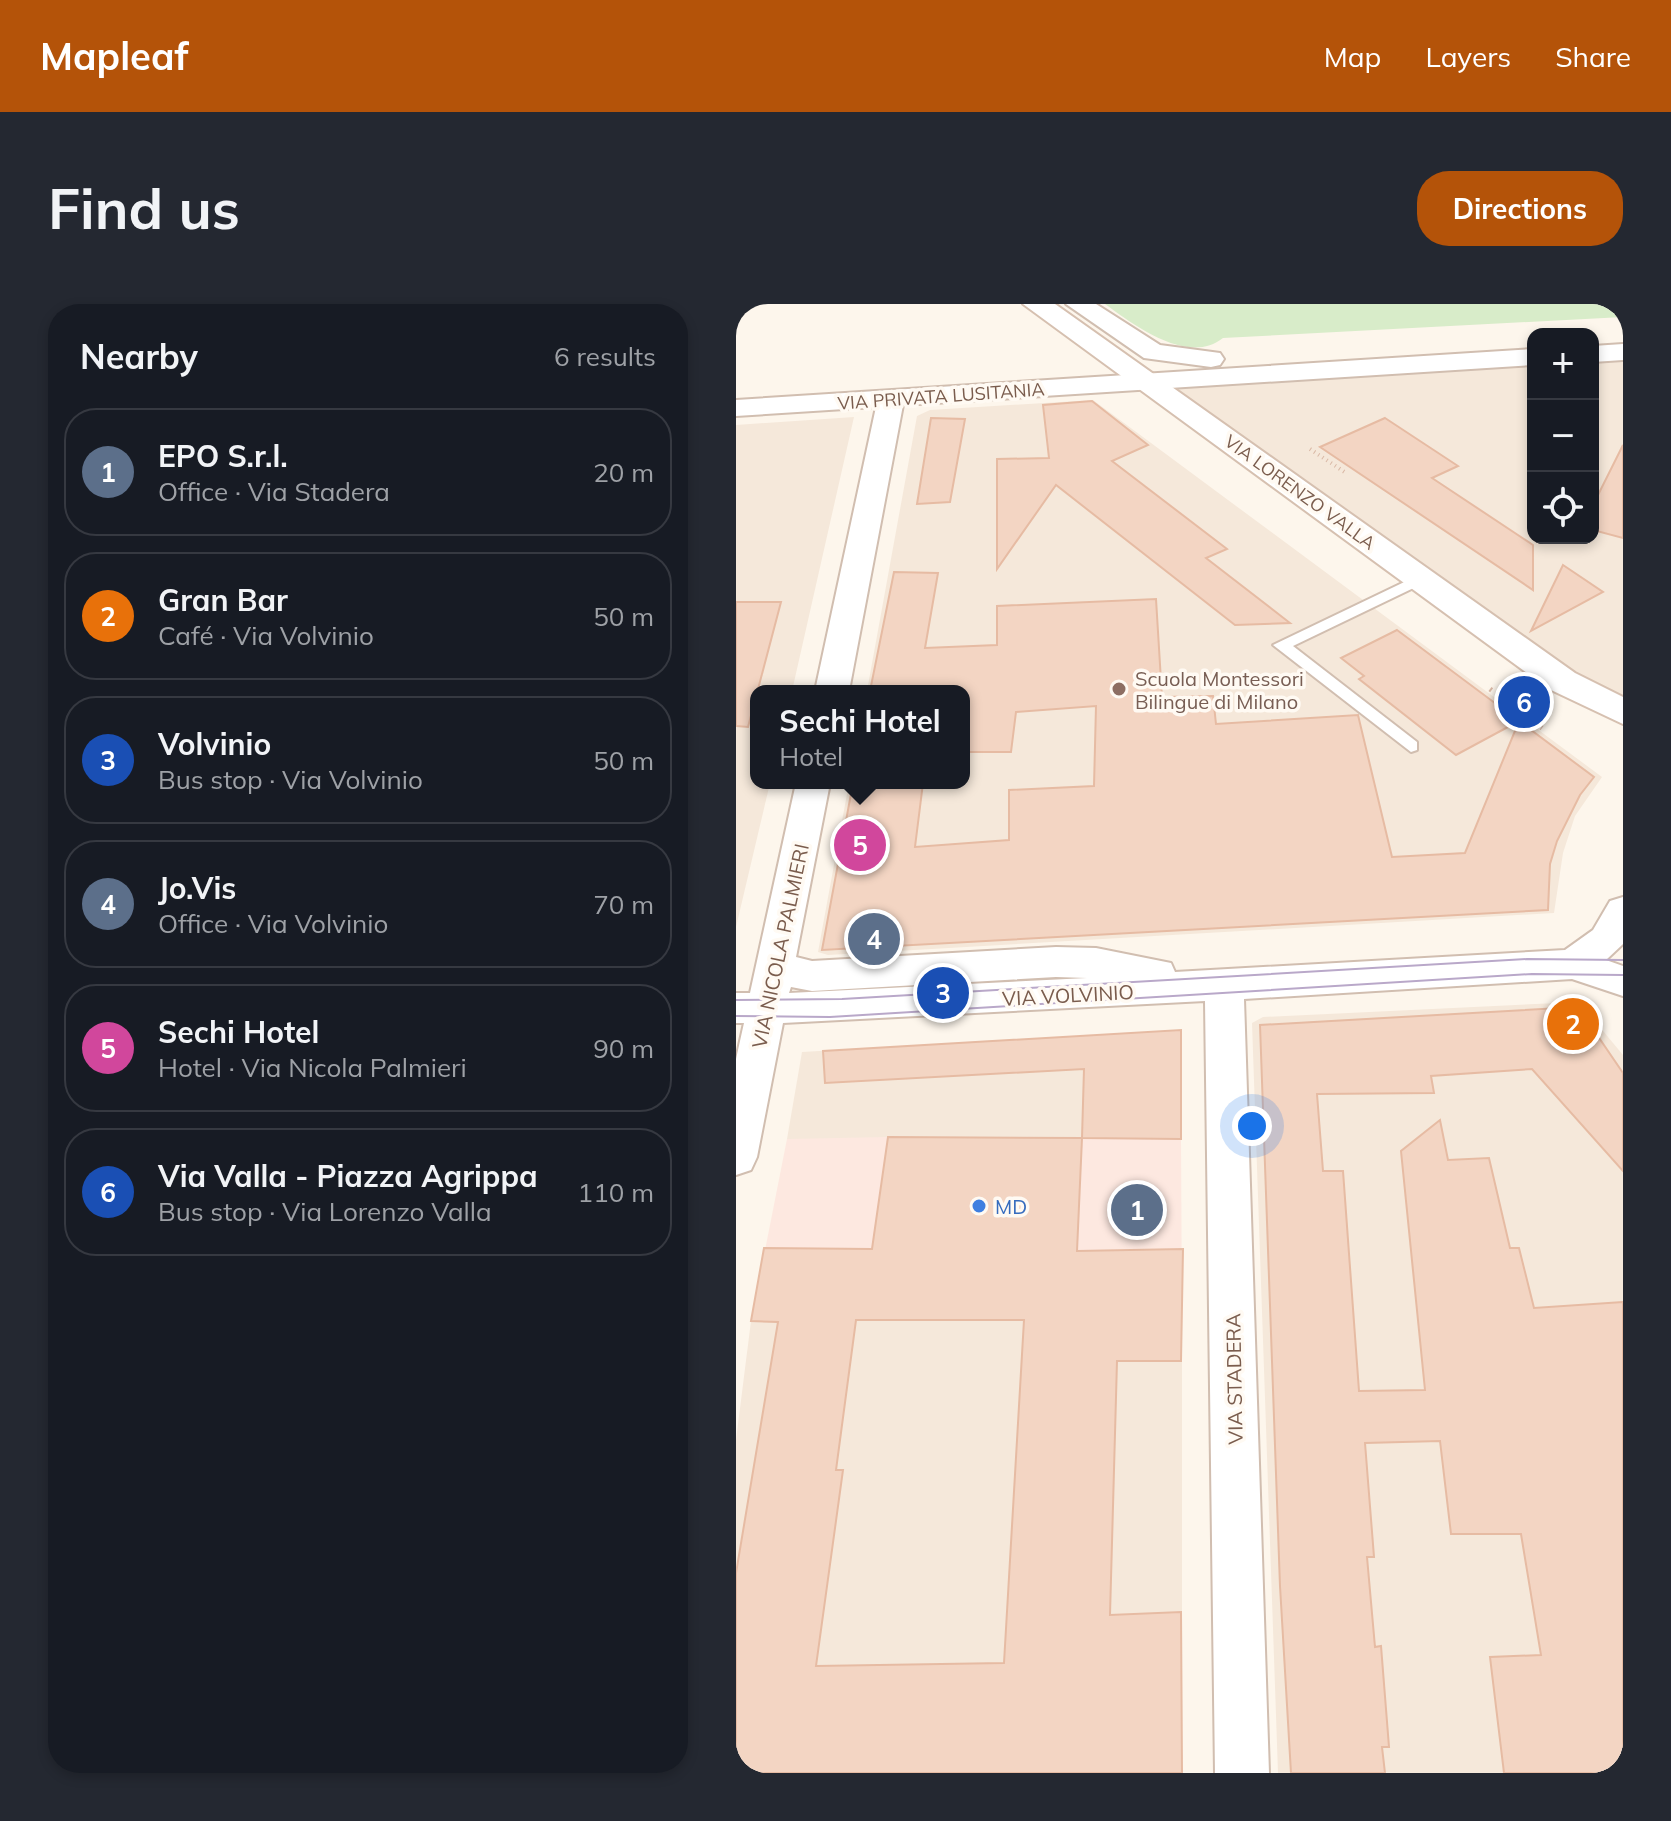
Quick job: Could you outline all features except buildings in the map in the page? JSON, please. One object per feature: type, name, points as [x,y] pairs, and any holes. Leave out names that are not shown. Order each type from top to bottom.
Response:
[{"type":"main road","name":"VIA LORENZO VALLA","points":[[1037,304],[1562,681],[1623,741]]},
{"type":"main road","name":"VIA LORENZO VALLA","points":[[1562,681],[1623,712]]},
{"type":"street","points":[[1079,304],[1142,347],[1166,355],[1210,359],[1296,355],[1382,366],[1527,357]]},
{"type":"street","points":[[1599,354],[1623,352]]},
{"type":"street","name":"VIA PRIVATA LUSITANIA","points":[[736,408],[1382,366]]},
{"type":"street","points":[[833,685],[891,399]]},
{"type":"street","name":"VIA NICOLA PALMIERI","points":[[795,969],[812,789]]},
{"type":"street","points":[[1573,964],[1606,940],[1623,911]]},
{"type":"street","name":"VIA VOLVINIO","points":[[795,969],[1096,963],[1224,986]]},
{"type":"street","name":"VIA VOLVINIO","points":[[752,1008],[830,1008],[1573,964],[1623,981]]},
{"type":"street","points":[[752,1008],[795,969]]},
{"type":"street","name":"VIA STADERA","points":[[1224,986],[1242,1773]]},
{"type":"street","name":"VIA NICOLA PALMIERI","points":[[736,1157],[752,1008]]},
{"type":"lane","points":[[1411,746],[1281,645],[1421,579]]},
{"type":"path","points":[[1310,449],[1346,473]]},
{"type":"path","points":[[1490,689],[1542,728]]},
{"type":"shaded area","points":[[1623,352],[1623,712],[1145,381],[1527,357],[1527,544],[1599,544],[1599,353]]},
{"type":"shaded area","points":[[1093,400],[1602,777],[1575,816],[1563,853],[1554,913],[828,955],[818,952],[848,789],[970,789],[970,685],[868,685],[917,416],[930,410]]},
{"type":"shaded area","points":[[854,417],[793,685],[750,685],[750,789],[769,789],[736,927],[736,425]]},
{"type":"shaded area","points":[[1579,1002],[1623,1055],[1623,1773],[1278,1773],[1252,1023],[1263,1017]]},
{"type":"shaded area","points":[[1181,1030],[1181,1139],[787,1139],[802,1052]]},
{"type":"shaded area","points":[[787,1139],[1181,1139],[1182,1321],[751,1321]]},
{"type":"shaded area","points":[[751,1321],[1182,1321],[1182,1664],[736,1668],[736,1440]]},
{"type":"green space","points":[[1105,304],[1623,304],[1623,317],[1223,338],[1209,345],[1194,347],[1162,339]]},
{"type":"tram line","points":[[736,1000],[842,999],[1527,959],[1623,960]]},
{"type":"tram line","points":[[736,1016],[830,1017],[1532,974],[1623,975]]},
{"type":"place","name":"Scuola Montessori Bilingue di Milano","points":[[1119,689]]},
{"type":"place","name":"Via Valla - Piazza Agrippa","points":[[1524,702]]},
{"type":"place","name":"Sechi Hotel","points":[[860,845]]},
{"type":"place","name":"Jo.Vis","points":[[874,939]]},
{"type":"place","name":"Volvinio","points":[[943,993]]},
{"type":"place","name":"Gran Bar","points":[[1573,1024]]},
{"type":"place","name":"MD","points":[[979,1206]]},
{"type":"place","name":"EPO S.r.l.","points":[[1137,1210]]}]
